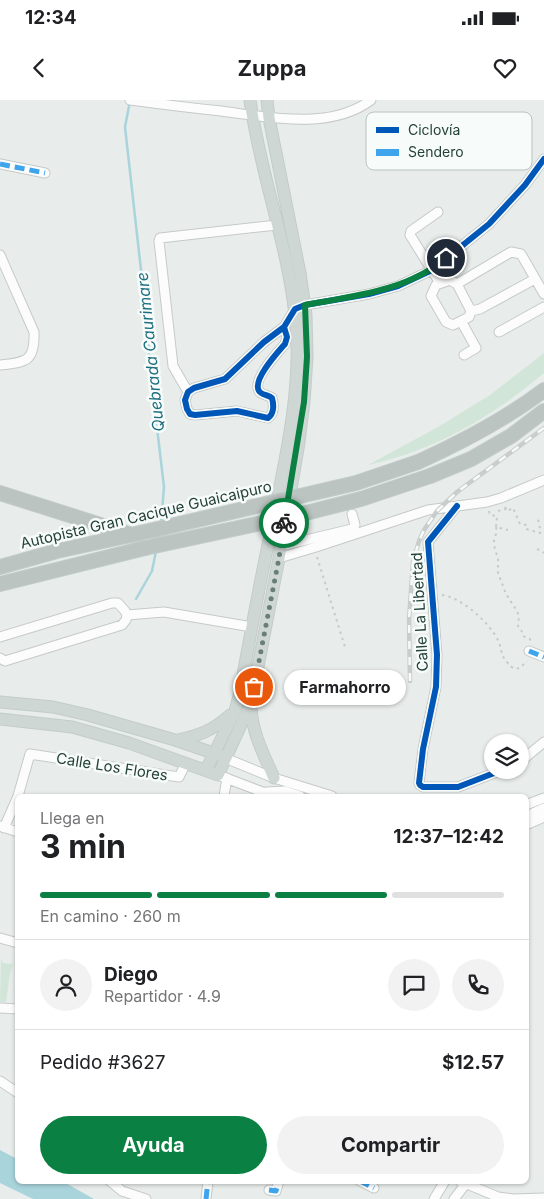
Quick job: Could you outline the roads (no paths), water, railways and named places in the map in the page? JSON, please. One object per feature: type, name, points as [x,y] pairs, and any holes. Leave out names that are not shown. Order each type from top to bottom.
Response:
[{"type":"highway","name":"Autopista Gran Cacique Guaicaipuro","points":[[0,567],[56,551],[356,483],[418,462],[457,444],[500,420],[544,390]]},
{"type":"highway","points":[[0,584],[145,548],[354,501],[430,476],[471,459],[510,436],[544,411]]},
{"type":"highway","points":[[0,493],[130,535]]},
{"type":"highway","points":[[0,591],[82,564]]},
{"type":"main road","points":[[206,770],[235,711],[239,696],[278,496],[292,412],[297,356],[300,307],[278,225],[250,100]]},
{"type":"main road","points":[[0,719],[32,721],[72,727],[129,743],[222,776],[225,758],[251,703],[280,552],[304,402],[307,357],[282,178],[267,100]]},
{"type":"main road","points":[[0,702],[54,707],[88,715],[176,740],[225,758]]},
{"type":"main road","points":[[251,703],[257,739],[274,778]]},
{"type":"main road","points":[[176,740],[198,736],[210,731],[235,711]]},
{"type":"street","points":[[133,100],[284,120],[320,118],[346,112],[371,100]]},
{"type":"street","points":[[284,327],[286,337],[284,344],[260,378],[258,386],[258,391],[272,398],[270,417],[237,411],[195,416],[190,414],[185,400],[188,392],[194,388],[225,379],[264,342],[284,327],[300,307],[369,294],[398,286],[432,270],[488,224],[525,185],[544,159]]},
{"type":"street","points":[[0,164],[45,174]]},
{"type":"street","points":[[438,212],[411,231],[410,235],[440,283]]},
{"type":"street","points":[[188,392],[173,366],[158,241],[160,238],[278,225]]},
{"type":"street","points":[[457,284],[511,252],[521,254],[544,294]]},
{"type":"street","points":[[0,255],[34,332],[35,344],[32,355],[26,361],[0,365]]},
{"type":"street","points":[[471,311],[480,309],[535,279]]},
{"type":"street","points":[[450,280],[457,284],[471,311],[469,317],[453,325],[446,322],[432,300],[432,290],[440,283],[450,280]]},
{"type":"street","points":[[499,332],[544,307]]},
{"type":"street","points":[[461,321],[476,348],[464,355]]},
{"type":"street","points":[[280,552],[316,547],[428,510],[486,502],[501,498],[543,481]]},
{"type":"street","name":"Calle La Libertad","points":[[457,506],[428,542],[437,655],[436,687],[423,749],[420,785],[423,787],[458,787],[484,777]]},
{"type":"street","points":[[280,552],[352,529],[355,525],[352,514]]},
{"type":"street","points":[[0,637],[112,603],[118,603],[127,615],[126,620],[122,624],[5,661],[0,659]]},
{"type":"street","points":[[127,615],[164,612],[252,627]]},
{"type":"street","points":[[529,651],[544,657]]},
{"type":"street","points":[[529,754],[544,742]]},
{"type":"street","name":"Calle Los Flores","points":[[19,794],[31,754],[178,777],[186,763]]},
{"type":"street","points":[[225,758],[274,778],[326,794]]},
{"type":"street","points":[[224,794],[222,776],[266,794]]},
{"type":"street","points":[[274,778],[285,791]]},
{"type":"street","points":[[263,793],[285,791],[294,794]]},
{"type":"street","points":[[529,804],[544,798]]},
{"type":"street","points":[[15,802],[2,827],[15,831]]},
{"type":"street","points":[[529,815],[544,808]]},
{"type":"street","points":[[529,824],[544,817]]},
{"type":"street","points":[[0,938],[15,942]]},
{"type":"street","points":[[0,1008],[15,1009]]},
{"type":"street","points":[[0,1081],[15,1092]]},
{"type":"street","points":[[114,1184],[122,1191],[146,1199]]},
{"type":"street","points":[[206,1199],[208,1184]]},
{"type":"street","points":[[270,1190],[276,1191],[278,1184]]},
{"type":"street","points":[[366,1184],[374,1188]]},
{"type":"street","points":[[434,1199],[443,1184]]},
{"type":"street","points":[[454,1199],[464,1184]]},
{"type":"street","points":[[469,1184],[488,1194],[513,1199],[544,1198]]},
{"type":"water","points":[[0,1150],[15,1158],[15,1184],[67,1184],[94,1199],[33,1199],[0,1183]]},
{"type":"waterway","name":"Quebrada Caurimare","points":[[130,101],[125,127],[164,487],[161,523]]},
{"type":"waterway","name":"Quebrada Caurimare","points":[[136,599],[152,571],[156,551]]},
{"type":"railway","points":[[410,681],[409,620],[413,562],[424,530],[437,511],[457,492],[544,428]]},
{"type":"place","name":"Farmahorro","points":[[254,687]]}]
